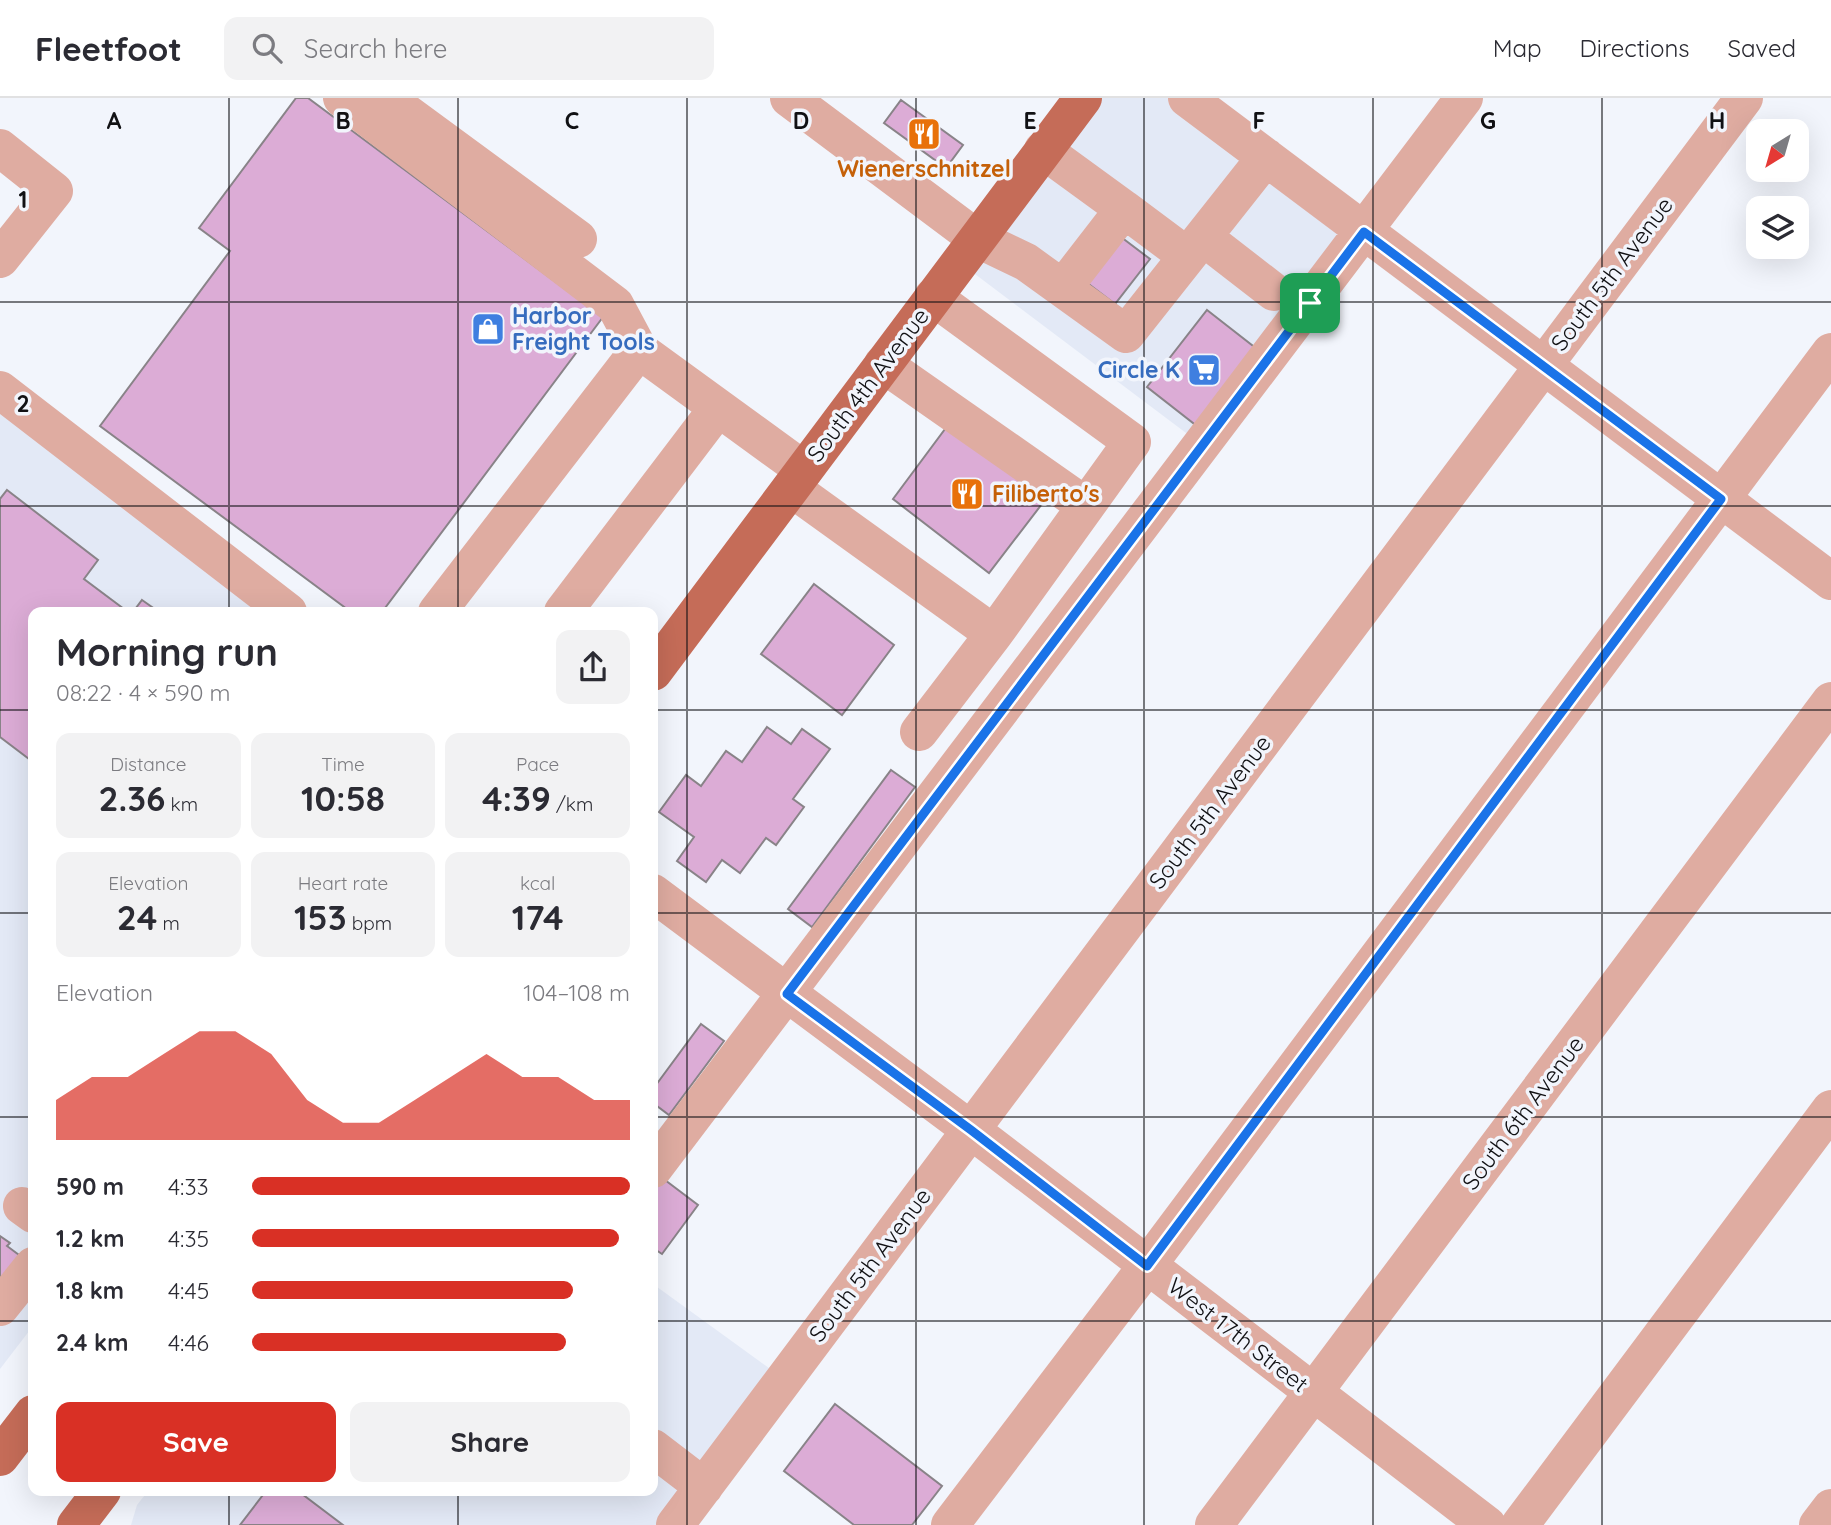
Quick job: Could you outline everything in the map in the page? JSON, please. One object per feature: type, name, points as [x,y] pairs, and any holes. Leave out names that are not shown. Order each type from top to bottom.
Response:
[{"type":"main road","name":"South 4th Avenue","points":[[658,665],[1083,98]]},
{"type":"main road","points":[[0,1457],[28,1421]]},
{"type":"main road","points":[[76,1525],[98,1496]]},
{"type":"street","points":[[342,98],[615,305],[639,350],[718,408],[798,479],[994,634]]},
{"type":"street","points":[[386,98],[578,239]]},
{"type":"street","points":[[789,98],[976,238],[1026,261],[1126,334],[1266,157]]},
{"type":"street","points":[[1187,98],[1831,581]]},
{"type":"street","points":[[658,1162],[1464,98]]},
{"type":"street","name":"South 5th Avenue","points":[[675,1525],[1744,98]]},
{"type":"street","points":[[0,148],[54,191],[0,259]]},
{"type":"street","points":[[1043,150],[1124,208],[1274,292]]},
{"type":"street","points":[[1063,288],[1124,208]]},
{"type":"street","points":[[919,732],[994,634],[1132,442],[933,298]]},
{"type":"street","points":[[442,607],[639,350]]},
{"type":"street","points":[[950,1525],[1831,352]]},
{"type":"street","points":[[883,364],[1086,506]]},
{"type":"street","points":[[0,390],[282,607]]},
{"type":"street","points":[[567,607],[718,408]]},
{"type":"street","name":"South 6th Avenue","points":[[1214,1525],[1831,701]]},
{"type":"street","name":"West 17th Street","points":[[658,897],[971,1130],[1487,1525]]},
{"type":"street","points":[[1520,1525],[1831,1109]]},
{"type":"street","points":[[0,1307],[28,1272]]},
{"type":"street","points":[[658,1452],[705,1487]]},
{"type":"street","points":[[1818,1525],[1831,1508]]},
{"type":"shaded area","points":[[1083,98],[1187,98],[1364,231],[1202,445],[959,262]]},
{"type":"shaded area","points":[[0,398],[276,607],[28,607],[28,1333],[0,1369]]},
{"type":"shaded area","points":[[658,1288],[784,1379],[673,1525],[131,1525],[137,1505],[144,1496],[658,1496]]},
{"type":"building","points":[[296,98],[308,98],[603,317],[386,607],[344,607],[100,426],[230,251],[199,228]]},
{"type":"building","name":"Wienerschnitzel","points":[[901,100],[963,145],[946,168],[884,123]]},
{"type":"building","points":[[1121,237],[1150,259],[1115,304],[1086,282]]},
{"type":"building","name":"Circle K","points":[[1207,310],[1262,353],[1202,430],[1147,387]]},
{"type":"building","name":"Filiberto's","points":[[954,417],[1045,500],[989,573],[893,499]]},
{"type":"building","points":[[7,490],[98,560],[84,579],[121,607],[28,607],[28,758],[0,737],[0,499]]},
{"type":"building","points":[[814,584],[894,645],[842,715],[761,654]]},
{"type":"building","points":[[142,600],[152,607],[137,607]]},
{"type":"building","points":[[767,727],[791,744],[802,729],[830,749],[793,799],[804,807],[776,845],[766,838],[740,873],[722,860],[706,882],[677,861],[694,837],[659,812],[686,775],[701,786],[726,751],[742,762]]},
{"type":"building","points":[[891,770],[915,787],[812,927],[788,909]]},
{"type":"building","points":[[701,1024],[724,1041],[669,1115],[658,1107],[658,1082]]},
{"type":"building","points":[[661,1177],[698,1205],[662,1254],[658,1251],[658,1182]]},
{"type":"building","points":[[0,1236],[10,1243],[7,1246],[23,1258],[0,1290]]},
{"type":"building","points":[[835,1404],[942,1486],[912,1525],[854,1525],[784,1471]]},
{"type":"building","points":[[262,1496],[305,1496],[343,1525],[240,1525]]},
{"type":"place","name":"Wienerschnitzel","points":[[924,134]]},
{"type":"place","name":"Harbor Freight Tools","points":[[488,329]]},
{"type":"place","name":"Circle K","points":[[1204,370]]},
{"type":"place","name":"Filiberto's","points":[[967,494]]},
{"type":"route","points":[[1364,232],[1721,499],[1147,1266],[971,1130],[787,994],[1310,303],[1364,232]]}]
